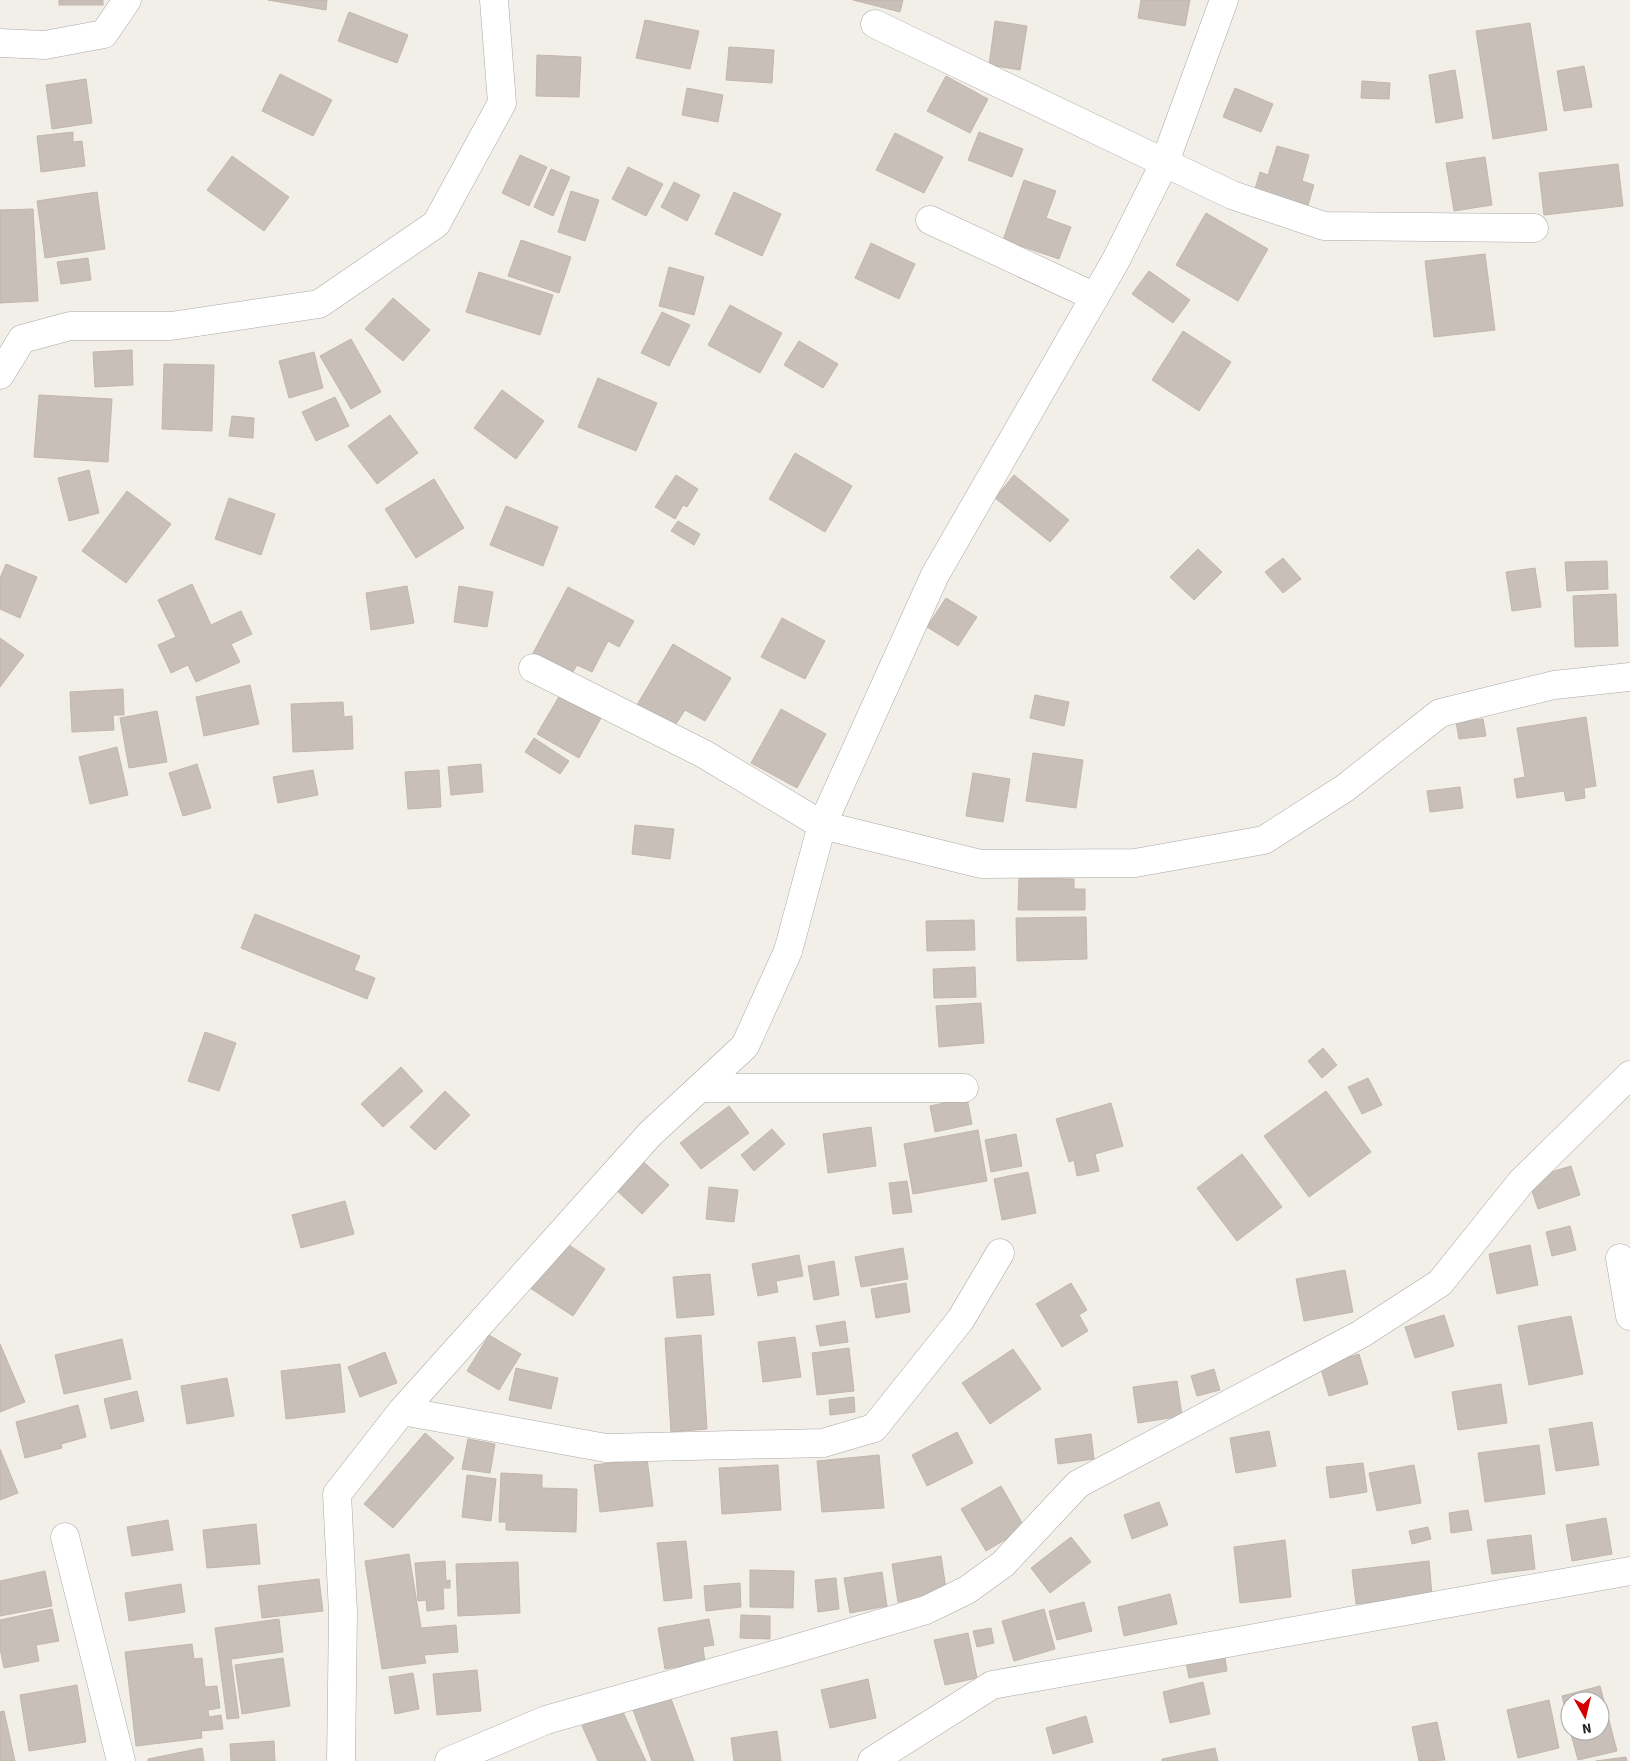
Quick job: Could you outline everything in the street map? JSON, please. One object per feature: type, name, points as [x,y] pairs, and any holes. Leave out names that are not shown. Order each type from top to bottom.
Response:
[{"type":"street","points":[[0,43],[45,45],[104,34],[127,0]]},
{"type":"street","points":[[0,375],[22,339],[70,326],[171,326],[318,304],[436,224],[502,103],[494,0]]},
{"type":"street","points":[[341,1761],[344,1612],[337,1494],[402,1410],[650,1134],[745,1046],[788,951],[822,825],[935,576],[1116,260],[1165,162],[1224,0]]},
{"type":"street","points":[[875,24],[1232,194],[1324,226],[1534,228]]},
{"type":"street","points":[[930,220],[1095,297]]},
{"type":"street","points":[[533,668],[704,754],[822,825],[981,864],[1135,862],[1264,840],[1345,788],[1440,713],[1554,685],[1630,677]]},
{"type":"street","points":[[449,1761],[546,1720],[788,1652],[926,1610],[967,1590],[1003,1564],[1078,1484],[1361,1334],[1440,1283],[1521,1182],[1630,1075]]},
{"type":"street","points":[[701,1088],[964,1088]]},
{"type":"street","points":[[402,1410],[606,1448],[823,1443],[874,1428],[961,1319],[1000,1253]]},
{"type":"street","points":[[1620,1258],[1630,1316]]},
{"type":"street","points":[[65,1537],[120,1761]]},
{"type":"street","points":[[872,1761],[992,1685],[1630,1571]]},
{"type":"building","points":[[59,0],[103,0],[103,5],[59,5]]},
{"type":"building","points":[[268,0],[327,0],[326,10]]},
{"type":"building","points":[[853,0],[903,0],[900,12]]},
{"type":"building","points":[[1141,0],[1190,0],[1185,26],[1138,18]]},
{"type":"building","points":[[349,12],[408,35],[397,63],[338,41]]},
{"type":"building","points":[[645,20],[699,31],[690,69],[636,58]]},
{"type":"building","points":[[995,21],[1027,26],[1020,70],[989,65]]},
{"type":"building","points":[[1530,23],[1547,130],[1493,139],[1476,31]]},
{"type":"building","points":[[729,47],[774,50],[772,83],[726,80]]},
{"type":"building","points":[[537,55],[581,57],[579,97],[536,96]]},
{"type":"building","points":[[1584,66],[1592,107],[1564,111],[1557,71]]},
{"type":"building","points":[[1455,70],[1463,118],[1436,123],[1429,75]]},
{"type":"building","points":[[280,74],[332,100],[313,136],[262,111]]},
{"type":"building","points":[[946,76],[988,99],[970,133],[927,111]]},
{"type":"building","points":[[86,79],[92,123],[52,129],[46,85]]},
{"type":"building","points":[[1362,81],[1390,83],[1389,99],[1361,98]]},
{"type":"building","points":[[687,88],[723,95],[718,122],[682,115]]},
{"type":"building","points":[[1235,88],[1273,104],[1261,132],[1223,117]]},
{"type":"building","points":[[73,132],[73,142],[82,141],[85,166],[41,172],[37,136]]},
{"type":"building","points":[[979,132],[1023,149],[1012,177],[968,160]]},
{"type":"building","points":[[895,133],[943,157],[924,193],[876,170]]},
{"type":"building","points":[[1277,146],[1309,155],[1302,181],[1314,185],[1308,205],[1299,202],[1297,209],[1253,196],[1260,172],[1268,175]]},
{"type":"building","points":[[520,155],[547,167],[529,206],[502,193]]},
{"type":"building","points":[[232,156],[289,197],[264,231],[207,190]]},
{"type":"building","points":[[1485,157],[1492,205],[1454,211],[1446,163]]},
{"type":"building","points":[[1618,164],[1623,206],[1544,215],[1539,173]]},
{"type":"building","points":[[628,167],[663,184],[646,216],[612,199]]},
{"type":"building","points":[[551,169],[570,177],[553,216],[534,207]]},
{"type":"building","points":[[1024,180],[1056,191],[1046,218],[1071,227],[1059,259],[1003,240]]},
{"type":"building","points":[[674,182],[700,195],[687,221],[661,207]]},
{"type":"building","points":[[571,191],[599,200],[585,241],[558,232]]},
{"type":"building","points":[[97,192],[105,249],[45,258],[37,201]]},
{"type":"building","points":[[734,192],[781,214],[762,256],[715,234]]},
{"type":"building","points":[[33,209],[38,301],[0,303],[0,210]]},
{"type":"building","points":[[1206,213],[1268,249],[1238,301],[1176,265]]},
{"type":"building","points":[[521,240],[571,257],[559,293],[508,276]]},
{"type":"building","points":[[871,243],[915,264],[899,299],[855,278]]},
{"type":"building","points":[[1485,254],[1495,330],[1434,337],[1425,261]]},
{"type":"building","points":[[88,258],[91,280],[61,284],[57,262]]},
{"type":"building","points":[[669,267],[704,277],[694,315],[659,306]]},
{"type":"building","points":[[1149,271],[1190,300],[1173,323],[1132,294]]},
{"type":"building","points":[[479,272],[553,295],[540,335],[466,312]]},
{"type":"building","points":[[393,298],[430,330],[403,361],[365,329]]},
{"type":"building","points":[[730,305],[782,333],[760,373],[708,345]]},
{"type":"building","points":[[662,312],[690,325],[669,366],[641,353]]},
{"type":"building","points":[[1183,331],[1231,362],[1199,411],[1152,380]]},
{"type":"building","points":[[351,339],[381,392],[351,409],[320,356]]},
{"type":"building","points":[[799,341],[838,364],[823,388],[784,365]]},
{"type":"building","points":[[132,350],[133,385],[95,387],[93,352]]},
{"type":"building","points":[[314,352],[323,388],[289,398],[279,361]]},
{"type":"building","points":[[164,364],[214,365],[212,431],[162,429]]},
{"type":"building","points":[[598,378],[657,403],[636,451],[578,427]]},
{"type":"building","points":[[502,390],[544,421],[516,459],[474,428]]},
{"type":"building","points":[[39,395],[112,399],[108,462],[34,457]]},
{"type":"building","points":[[335,397],[349,426],[316,441],[302,412]]},
{"type":"building","points":[[390,415],[418,453],[377,484],[348,446]]},
{"type":"building","points":[[232,416],[254,418],[253,438],[229,436]]},
{"type":"building","points":[[795,453],[852,486],[825,532],[769,499]]},
{"type":"building","points":[[89,470],[99,513],[69,521],[58,478]]},
{"type":"building","points":[[676,475],[698,489],[687,507],[683,505],[675,519],[655,507]]},
{"type":"building","points":[[1014,475],[1069,520],[1050,542],[995,498]]},
{"type":"building","points":[[434,479],[464,528],[416,558],[385,509]]},
{"type":"building","points":[[127,491],[171,524],[126,583],[82,551]]},
{"type":"building","points":[[229,498],[275,514],[261,555],[215,539]]},
{"type":"building","points":[[506,506],[558,527],[543,566],[490,545]]},
{"type":"building","points":[[678,521],[700,534],[694,545],[671,531]]},
{"type":"building","points":[[1198,549],[1222,572],[1194,600],[1170,577]]},
{"type":"building","points":[[1283,558],[1301,579],[1283,593],[1265,572]]},
{"type":"building","points":[[1607,561],[1608,589],[1567,591],[1565,562]]},
{"type":"building","points":[[6,564],[37,577],[20,618],[0,609],[0,578]]},
{"type":"building","points":[[1535,568],[1541,607],[1512,611],[1506,572]]},
{"type":"building","points":[[192,584],[211,625],[241,611],[252,634],[231,644],[240,662],[196,682],[188,665],[171,673],[158,645],[176,637],[158,600]]},
{"type":"building","points":[[407,586],[414,623],[371,630],[366,593]]},
{"type":"building","points":[[459,586],[493,592],[487,627],[454,622]]},
{"type":"building","points":[[568,587],[634,621],[619,647],[608,641],[592,672],[577,665],[571,675],[532,655]]},
{"type":"building","points":[[1616,594],[1618,646],[1575,647],[1573,596]]},
{"type":"building","points":[[946,598],[977,617],[958,646],[927,627]]},
{"type":"building","points":[[782,618],[825,641],[805,679],[761,657]]},
{"type":"building","points":[[0,638],[24,655],[0,687]]},
{"type":"building","points":[[673,644],[731,678],[705,721],[685,710],[674,727],[637,705]]},
{"type":"building","points":[[250,685],[259,724],[204,736],[196,697]]},
{"type":"building","points":[[123,689],[124,715],[113,715],[114,730],[72,732],[70,692]]},
{"type":"building","points":[[560,695],[601,718],[579,758],[537,734]]},
{"type":"building","points":[[1035,695],[1069,702],[1064,726],[1030,718]]},
{"type":"building","points":[[343,702],[344,717],[352,716],[353,749],[293,752],[291,704]]},
{"type":"building","points":[[781,709],[826,734],[797,788],[751,763]]},
{"type":"building","points":[[157,711],[167,762],[129,768],[120,718]]},
{"type":"building","points":[[1586,717],[1596,786],[1584,788],[1585,798],[1566,801],[1564,791],[1517,798],[1514,779],[1525,777],[1517,728]]},
{"type":"building","points":[[1483,719],[1486,736],[1459,739],[1456,722]]},
{"type":"building","points":[[534,738],[569,761],[560,774],[525,752]]},
{"type":"building","points":[[117,747],[128,795],[90,804],[79,757]]},
{"type":"building","points":[[1033,753],[1083,760],[1076,808],[1026,801]]},
{"type":"building","points":[[197,764],[211,808],[183,816],[169,773]]},
{"type":"building","points":[[481,764],[483,792],[451,795],[448,767]]},
{"type":"building","points":[[313,770],[318,795],[278,803],[273,777]]},
{"type":"building","points":[[439,770],[441,807],[408,809],[405,772]]},
{"type":"building","points":[[973,773],[1010,779],[1003,822],[966,816]]},
{"type":"building","points":[[1460,787],[1463,808],[1430,812],[1427,791]]},
{"type":"building","points":[[635,825],[674,829],[670,859],[632,854]]},
{"type":"building","points":[[1019,878],[1074,879],[1074,889],[1085,889],[1085,910],[1018,910]]},
{"type":"building","points":[[255,914],[360,956],[354,970],[375,978],[367,999],[241,948]]},
{"type":"building","points":[[1086,917],[1087,959],[1017,961],[1016,918]]},
{"type":"building","points":[[974,920],[975,950],[927,951],[926,921]]},
{"type":"building","points":[[975,967],[976,997],[934,998],[933,969]]},
{"type":"building","points":[[981,1003],[984,1043],[939,1047],[936,1006]]},
{"type":"building","points":[[205,1032],[236,1043],[219,1091],[188,1081]]},
{"type":"building","points":[[1323,1048],[1337,1065],[1322,1078],[1308,1061]]},
{"type":"building","points":[[401,1067],[423,1091],[383,1127],[361,1104]]},
{"type":"building","points":[[1368,1078],[1382,1105],[1362,1114],[1348,1087]]},
{"type":"building","points":[[445,1091],[470,1115],[435,1150],[410,1127]]},
{"type":"building","points":[[1326,1091],[1371,1152],[1309,1197],[1264,1136]]},
{"type":"building","points":[[967,1098],[972,1124],[935,1132],[930,1106]]},
{"type":"building","points":[[1111,1103],[1123,1146],[1095,1154],[1099,1171],[1077,1176],[1074,1160],[1069,1162],[1056,1119]]},
{"type":"building","points":[[729,1106],[749,1133],[701,1169],[680,1143]]},
{"type":"building","points":[[871,1127],[876,1166],[828,1173],[823,1134]]},
{"type":"building","points":[[772,1129],[785,1144],[754,1171],[741,1155]]},
{"type":"building","points":[[978,1130],[987,1181],[913,1194],[904,1144]]},
{"type":"building","points":[[1016,1134],[1022,1166],[991,1172],[985,1140]]},
{"type":"building","points":[[1242,1154],[1282,1207],[1237,1241],[1197,1188]]},
{"type":"building","points":[[639,1158],[669,1185],[642,1214],[613,1187]]},
{"type":"building","points":[[1571,1166],[1580,1195],[1538,1209],[1528,1179]]},
{"type":"building","points":[[1028,1172],[1036,1213],[1002,1220],[994,1179]]},
{"type":"building","points":[[907,1181],[912,1212],[893,1214],[889,1183]]},
{"type":"building","points":[[709,1187],[738,1190],[734,1222],[706,1219]]},
{"type":"building","points":[[345,1201],[354,1234],[301,1248],[292,1215]]},
{"type":"building","points":[[1570,1226],[1576,1250],[1552,1256],[1546,1232]]},
{"type":"building","points":[[563,1241],[605,1269],[573,1316],[530,1288]]},
{"type":"building","points":[[1530,1245],[1538,1285],[1497,1294],[1489,1254]]},
{"type":"building","points":[[903,1248],[908,1279],[861,1287],[855,1257]]},
{"type":"building","points":[[799,1255],[803,1276],[776,1281],[778,1292],[758,1296],[752,1264]]},
{"type":"building","points":[[834,1261],[839,1295],[814,1300],[808,1266]]},
{"type":"building","points":[[1345,1270],[1353,1312],[1304,1321],[1296,1279]]},
{"type":"building","points":[[710,1274],[714,1315],[677,1318],[673,1277]]},
{"type":"building","points":[[906,1283],[910,1312],[876,1318],[871,1289]]},
{"type":"building","points":[[1071,1283],[1087,1310],[1079,1315],[1088,1331],[1062,1347],[1036,1304]]},
{"type":"building","points":[[1444,1315],[1454,1346],[1415,1358],[1405,1327]]},
{"type":"building","points":[[1571,1316],[1583,1374],[1529,1385],[1518,1326]]},
{"type":"building","points":[[845,1321],[848,1342],[820,1346],[816,1326]]},
{"type":"building","points":[[489,1335],[521,1354],[499,1390],[467,1371]]},
{"type":"building","points":[[701,1335],[707,1429],[671,1432],[665,1338]]},
{"type":"building","points":[[795,1337],[801,1377],[763,1382],[758,1342]]},
{"type":"building","points":[[122,1339],[131,1379],[64,1394],[55,1355]]},
{"type":"building","points":[[0,1344],[25,1402],[0,1412]]},
{"type":"building","points":[[849,1348],[854,1391],[817,1395],[812,1353]]},
{"type":"building","points":[[1013,1349],[1041,1389],[990,1424],[962,1383]]},
{"type":"building","points":[[385,1352],[397,1383],[360,1397],[348,1367]]},
{"type":"building","points":[[1359,1354],[1368,1384],[1329,1396],[1320,1366]]},
{"type":"building","points":[[340,1364],[345,1412],[286,1419],[281,1371]]},
{"type":"building","points":[[516,1368],[558,1378],[551,1409],[509,1400]]},
{"type":"building","points":[[1214,1369],[1220,1390],[1197,1396],[1191,1376]]},
{"type":"building","points":[[227,1378],[234,1416],[187,1424],[181,1386]]},
{"type":"building","points":[[1177,1381],[1182,1416],[1138,1423],[1133,1387]]},
{"type":"building","points":[[1501,1384],[1507,1423],[1458,1430],[1452,1392]]},
{"type":"building","points":[[137,1391],[144,1421],[111,1429],[104,1399]]},
{"type":"building","points":[[854,1397],[855,1412],[830,1415],[829,1400]]},
{"type":"building","points":[[78,1405],[86,1437],[61,1444],[62,1448],[25,1458],[16,1422]]},
{"type":"building","points":[[1592,1422],[1599,1465],[1556,1471],[1549,1429]]},
{"type":"building","points":[[1269,1431],[1276,1466],[1236,1473],[1230,1438]]},
{"type":"building","points":[[957,1432],[973,1463],[927,1486],[912,1455]]},
{"type":"building","points":[[425,1433],[454,1458],[393,1528],[364,1504]]},
{"type":"building","points":[[1091,1434],[1094,1459],[1058,1464],[1055,1439]]},
{"type":"building","points":[[468,1439],[495,1444],[490,1473],[462,1469]]},
{"type":"building","points":[[1539,1445],[1545,1494],[1485,1502],[1478,1453]]},
{"type":"building","points":[[0,1449],[18,1493],[0,1500]]},
{"type":"building","points":[[879,1455],[884,1508],[822,1512],[817,1461]]},
{"type":"building","points":[[647,1458],[653,1506],[600,1512],[594,1465]]},
{"type":"building","points":[[1363,1463],[1367,1492],[1330,1498],[1326,1467]]},
{"type":"building","points":[[778,1465],[781,1510],[722,1514],[719,1468]]},
{"type":"building","points":[[1414,1465],[1421,1503],[1377,1511],[1369,1473]]},
{"type":"building","points":[[501,1473],[542,1475],[542,1488],[577,1489],[576,1532],[506,1530],[506,1522],[499,1522]]},
{"type":"building","points":[[467,1475],[496,1479],[491,1521],[462,1517]]},
{"type":"building","points":[[1001,1486],[1025,1528],[986,1551],[961,1509]]},
{"type":"building","points":[[1159,1502],[1168,1525],[1132,1539],[1124,1515]]},
{"type":"building","points":[[1468,1510],[1472,1530],[1451,1533],[1449,1513]]},
{"type":"building","points":[[1606,1518],[1612,1554],[1572,1561],[1566,1525]]},
{"type":"building","points":[[168,1520],[173,1550],[132,1556],[127,1527]]},
{"type":"building","points":[[256,1524],[260,1564],[207,1568],[203,1530]]},
{"type":"building","points":[[1428,1527],[1431,1539],[1412,1544],[1409,1531]]},
{"type":"building","points":[[1531,1535],[1535,1569],[1492,1574],[1487,1540]]},
{"type":"building","points":[[1071,1537],[1091,1562],[1050,1593],[1031,1568]]},
{"type":"building","points":[[1285,1540],[1291,1597],[1240,1603],[1234,1547]]},
{"type":"building","points":[[686,1541],[692,1598],[664,1601],[657,1543]]},
{"type":"building","points":[[409,1554],[421,1628],[456,1625],[458,1652],[424,1655],[426,1663],[382,1669],[365,1561]]},
{"type":"building","points":[[941,1556],[947,1595],[898,1602],[892,1564]]},
{"type":"building","points":[[445,1561],[446,1581],[450,1580],[450,1588],[443,1588],[444,1609],[427,1611],[426,1600],[418,1601],[415,1563]]},
{"type":"building","points":[[1429,1561],[1432,1595],[1356,1604],[1352,1570]]},
{"type":"building","points":[[518,1562],[520,1613],[458,1616],[456,1564]]},
{"type":"building","points":[[750,1570],[794,1571],[793,1608],[750,1607]]},
{"type":"building","points":[[45,1571],[52,1606],[0,1616],[0,1581]]},
{"type":"building","points":[[882,1572],[887,1606],[850,1613],[844,1578]]},
{"type":"building","points":[[836,1578],[839,1609],[818,1612],[815,1580]]},
{"type":"building","points":[[319,1579],[323,1611],[262,1618],[258,1586]]},
{"type":"building","points":[[740,1583],[741,1607],[706,1611],[704,1586]]},
{"type":"building","points":[[181,1584],[185,1612],[129,1621],[125,1593]]},
{"type":"building","points":[[1170,1594],[1177,1624],[1124,1636],[1118,1607]]},
{"type":"building","points":[[1084,1602],[1092,1631],[1057,1640],[1049,1611]]},
{"type":"building","points":[[52,1609],[59,1641],[36,1645],[39,1661],[4,1668],[0,1648],[0,1620]]},
{"type":"building","points":[[1044,1609],[1055,1649],[1014,1661],[1002,1621]]},
{"type":"building","points":[[741,1615],[770,1616],[770,1639],[740,1638]]},
{"type":"building","points":[[279,1619],[283,1652],[231,1659],[239,1718],[227,1719],[215,1628]]},
{"type":"building","points":[[709,1619],[714,1645],[703,1647],[705,1662],[665,1669],[658,1628]]},
{"type":"building","points":[[991,1628],[994,1643],[977,1647],[973,1631]]},
{"type":"building","points":[[968,1633],[977,1678],[945,1685],[934,1640]]},
{"type":"building","points":[[192,1644],[194,1659],[202,1658],[205,1687],[217,1686],[220,1708],[208,1710],[209,1717],[221,1715],[223,1729],[201,1731],[202,1738],[136,1746],[125,1652]]},
{"type":"building","points":[[1224,1651],[1227,1671],[1189,1678],[1185,1657]]},
{"type":"building","points":[[283,1658],[290,1706],[242,1714],[235,1665]]},
{"type":"building","points":[[477,1670],[481,1711],[437,1715],[433,1674]]},
{"type":"building","points":[[413,1673],[419,1709],[395,1714],[389,1677]]},
{"type":"building","points":[[868,1679],[876,1718],[830,1728],[821,1690]]},
{"type":"building","points":[[1203,1682],[1210,1714],[1170,1723],[1163,1692]]},
{"type":"building","points":[[77,1685],[86,1742],[29,1751],[20,1695]]},
{"type":"building","points":[[1600,1686],[1601,1691],[1581,1691]]},
{"type":"building","points":[[670,1696],[694,1761],[652,1761],[633,1710]]},
{"type":"building","points":[[1549,1700],[1559,1748],[1518,1758],[1507,1710]]},
{"type":"building","points":[[621,1708],[646,1761],[598,1761],[582,1726]]},
{"type":"building","points":[[4,1711],[15,1761],[0,1761],[0,1712]]},
{"type":"building","points":[[1086,1716],[1093,1742],[1053,1754],[1046,1728]]},
{"type":"building","points":[[1437,1722],[1445,1760],[1419,1761],[1412,1727]]},
{"type":"building","points":[[1610,1724],[1617,1751],[1578,1760],[1573,1741],[1610,1741]]},
{"type":"building","points":[[777,1731],[781,1761],[734,1761],[731,1738]]},
{"type":"building","points":[[274,1741],[275,1761],[231,1761],[230,1744]]},
{"type":"building","points":[[202,1748],[204,1761],[148,1761],[148,1759]]},
{"type":"building","points":[[1215,1748],[1218,1761],[1162,1761],[1162,1759]]},
{"type":"building","points":[[1626,1757],[1627,1761],[1596,1761]]}]
